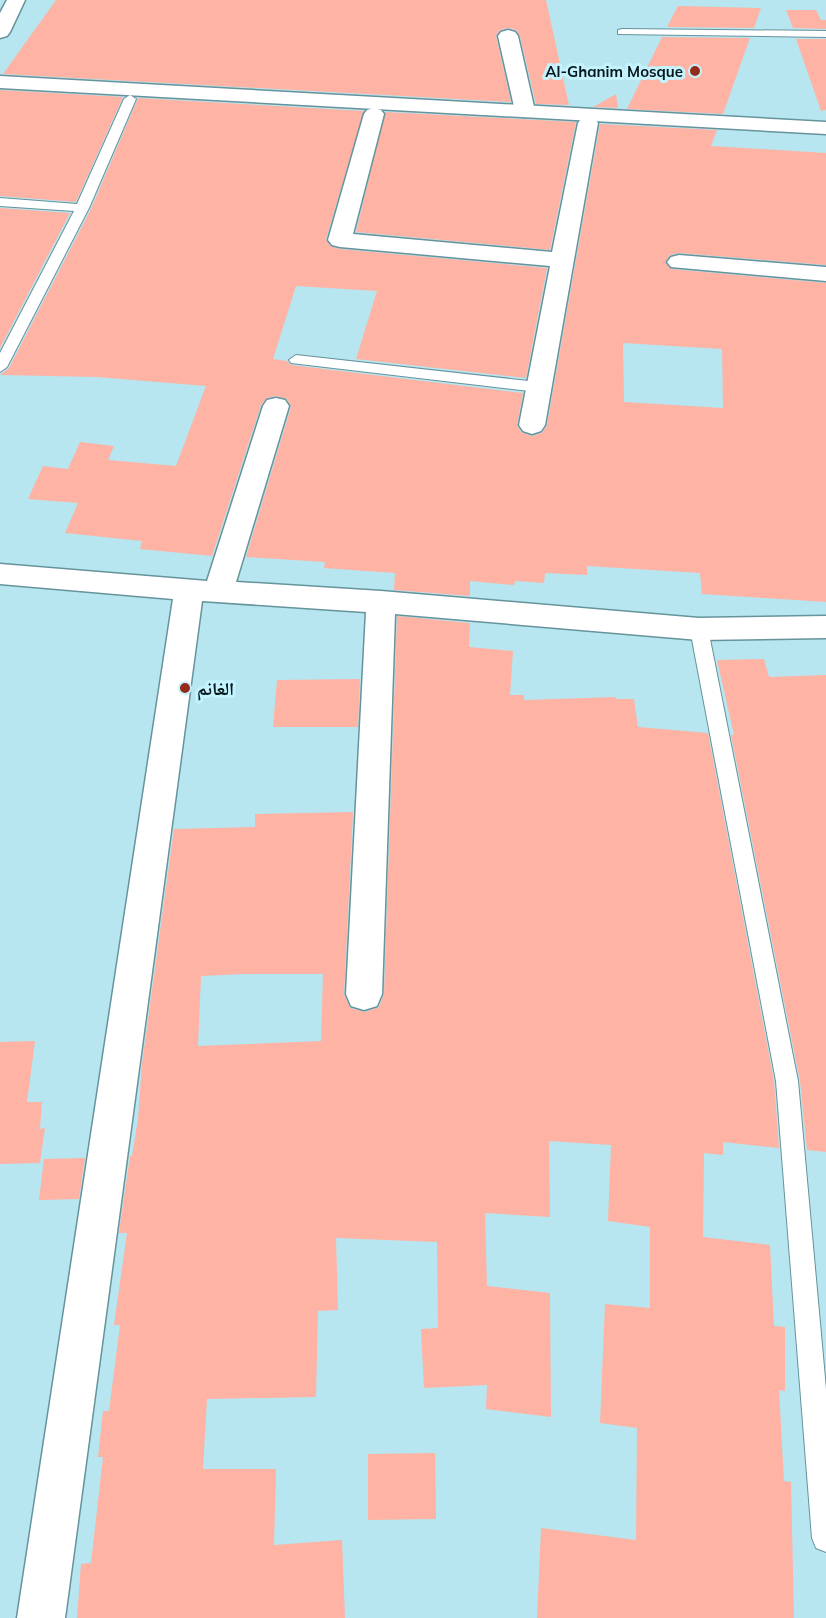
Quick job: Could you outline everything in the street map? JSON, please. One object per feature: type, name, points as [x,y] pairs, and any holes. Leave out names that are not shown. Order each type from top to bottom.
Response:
[{"type":"street","points":[[0,32],[16,0]]},
{"type":"street","points":[[508,36],[525,111]]},
{"type":"street","points":[[0,82],[826,128]]},
{"type":"street","points":[[0,93],[374,114],[826,135]]},
{"type":"street","points":[[374,114],[340,240],[563,260]]},
{"type":"street","points":[[532,425],[588,123]]},
{"type":"street","points":[[679,262],[826,274]]},
{"type":"street","points":[[41,1618],[203,591],[276,406]]},
{"type":"street","points":[[0,574],[203,591],[381,602],[699,629],[824,633]]},
{"type":"street","points":[[364,994],[381,602]]},
{"type":"lane","points":[[622,32],[826,34]]},
{"type":"lane","points":[[0,367],[82,208],[130,99]]},
{"type":"lane","points":[[0,202],[82,208]]},
{"type":"lane","points":[[296,360],[538,387]]},
{"type":"lane","points":[[699,629],[787,1081],[826,1538]]},
{"type":"building","points":[[56,0],[546,0],[569,105],[536,104],[520,36],[516,30],[509,28],[500,30],[496,36],[511,102],[3,74]]},
{"type":"building","points":[[678,6],[761,8],[754,28],[667,27]]},
{"type":"building","points":[[786,10],[816,10],[821,20],[826,20],[826,29],[793,28]]},
{"type":"building","name":"Al-Ghanim Mosque","points":[[662,37],[750,38],[723,114],[627,109]]},
{"type":"building","points":[[796,39],[826,39],[826,110],[821,111]]},
{"type":"building","points":[[0,90],[123,97],[76,202],[0,196]]},
{"type":"building","points":[[616,94],[618,108],[593,107]]},
{"type":"building","points":[[138,98],[364,111],[326,239],[330,246],[340,249],[547,268],[526,378],[356,359],[377,291],[296,286],[273,359],[287,361],[291,365],[523,393],[517,425],[521,432],[531,436],[542,433],[547,425],[600,124],[717,130],[711,146],[826,153],[826,265],[679,253],[670,255],[665,262],[671,269],[826,283],[826,602],[702,594],[700,573],[587,566],[587,575],[545,573],[544,583],[515,581],[514,585],[470,581],[470,596],[394,590],[395,573],[324,568],[325,562],[246,557],[291,407],[287,399],[276,396],[267,398],[261,405],[212,556],[140,549],[142,541],[65,533],[78,503],[28,499],[43,466],[68,469],[80,442],[114,446],[108,460],[176,466],[206,386],[97,377],[0,375],[9,368],[91,209]],"holes":[[[623,343],[722,349],[723,408],[624,402]]]},
{"type":"building","points":[[385,112],[576,122],[550,250],[356,232]]},
{"type":"building","points":[[0,208],[70,213],[0,348]]},
{"type":"building","points":[[397,616],[470,623],[469,647],[513,651],[510,695],[524,695],[524,700],[616,697],[616,699],[634,699],[638,727],[708,733],[774,1081],[779,1148],[723,1142],[723,1155],[704,1153],[703,1237],[770,1245],[774,1326],[785,1327],[785,1391],[779,1390],[784,1481],[791,1482],[794,1618],[537,1618],[541,1528],[636,1540],[637,1428],[600,1423],[605,1304],[650,1308],[650,1227],[608,1221],[611,1145],[549,1141],[550,1217],[485,1213],[487,1286],[550,1293],[551,1417],[486,1409],[487,1385],[424,1388],[421,1329],[438,1328],[437,1242],[336,1238],[338,1310],[318,1311],[316,1397],[207,1399],[203,1469],[276,1469],[274,1545],[342,1540],[345,1618],[77,1618],[81,1564],[91,1563],[103,1457],[98,1457],[103,1411],[109,1411],[120,1325],[114,1325],[127,1233],[119,1233],[130,1156],[132,1156],[138,1119],[142,1064],[174,829],[255,827],[255,814],[353,812],[344,994],[350,1008],[365,1012],[379,1007],[384,994]],"holes":[[[323,974],[321,1041],[198,1046],[201,976]]]},
{"type":"building","points":[[764,659],[769,677],[826,675],[826,1152],[807,1150],[800,1081],[731,735],[734,735],[717,660]]},
{"type":"building","points":[[360,679],[358,727],[273,727],[277,680]]},
{"type":"building","points":[[35,1041],[27,1102],[42,1102],[40,1129],[45,1128],[40,1163],[0,1164],[0,1042]]},
{"type":"building","points":[[85,1158],[79,1199],[39,1200],[44,1159]]},
{"type":"building","points":[[435,1453],[436,1519],[368,1520],[368,1454]]},
{"type":"place","name":"Al-Ghanim Mosque","points":[[695,71]]},
{"type":"place","name":"الغانم","points":[[185,688]]}]
